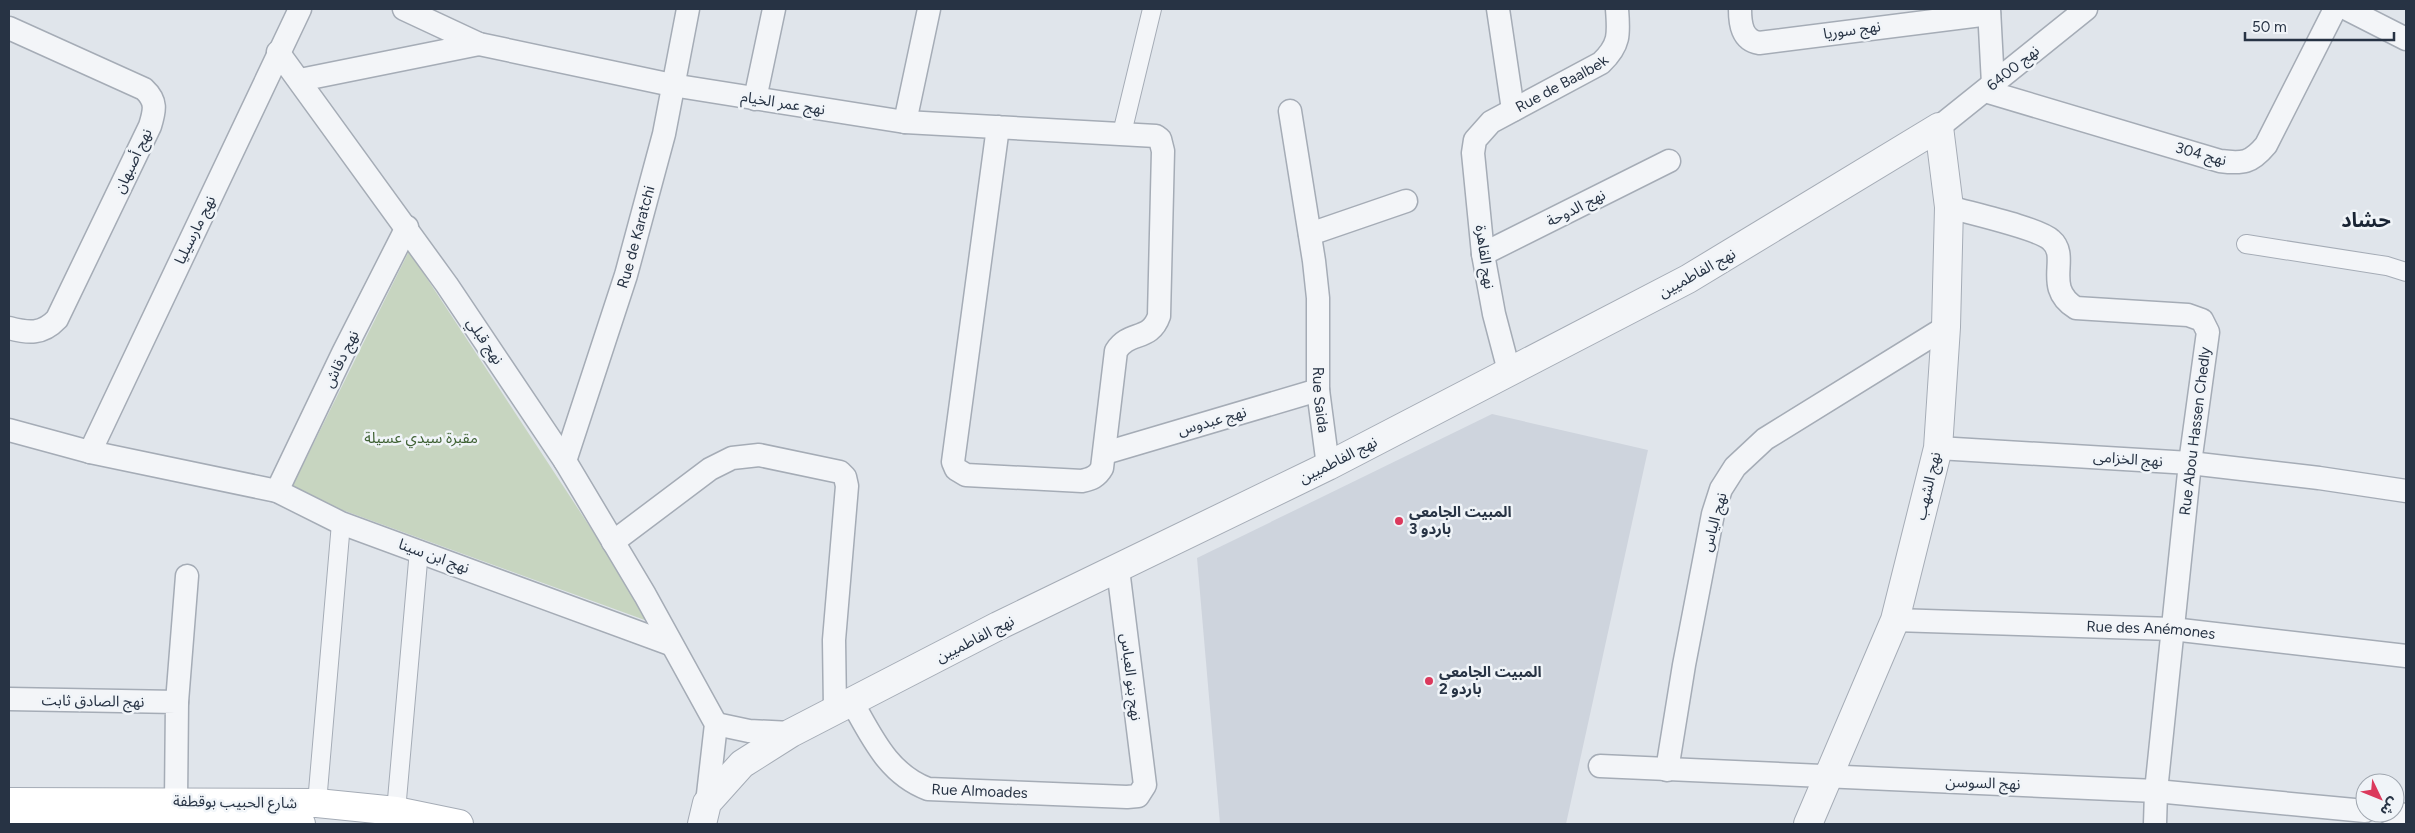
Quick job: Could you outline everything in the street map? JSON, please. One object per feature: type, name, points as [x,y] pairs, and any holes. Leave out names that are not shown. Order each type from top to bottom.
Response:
[{"type":"main road","name":"شارع الحبيب بوقطفة","points":[[9,802],[176,801],[317,803],[396,811],[459,824]]},
{"type":"main road","name":"شارع الحبيب بوقطفة","points":[[9,822],[61,823],[189,820],[300,824]]},
{"type":"street","name":"نهج مارسيليا","points":[[90,452],[300,9]]},
{"type":"street","name":"نهج عمر الخيام","points":[[404,9],[479,44],[672,86],[904,122],[1156,136],[1160,139],[1163,151],[1159,316],[1155,326],[1149,333],[1126,339],[1116,351],[1105,453]]},
{"type":"street","name":"Rue de Karatchi","points":[[565,461],[626,275],[664,134],[688,9]]},
{"type":"street","points":[[755,99],[774,9]]},
{"type":"street","points":[[904,122],[929,9]]},
{"type":"street","points":[[1122,133],[1152,9]]},
{"type":"street","points":[[1498,9],[1513,110]]},
{"type":"street","name":"Rue de Baalbek","points":[[1475,140],[1491,122],[1601,63],[1611,54],[1617,42],[1619,28],[1617,9]]},
{"type":"street","name":"نهج سوريا","points":[[1740,9],[1746,36],[1750,41],[1759,43],[1989,11]]},
{"type":"street","name":"نهج 6400","points":[[1939,127],[2086,9]]},
{"type":"street","name":"نهج 304","points":[[1989,87],[2220,161],[2238,164],[2255,158],[2266,145],[2335,9]]},
{"type":"street","points":[[2347,9],[2406,39]]},
{"type":"street","points":[[1989,11],[1989,87]]},
{"type":"street","name":"نهج أصبهان","points":[[9,28],[144,89],[152,95],[155,104],[150,126],[57,319],[42,331],[32,333],[9,328]]},
{"type":"street","points":[[300,80],[479,44]]},
{"type":"street","name":"نهج قبلي","points":[[278,52],[407,227],[565,461],[645,595],[670,644]]},
{"type":"street","name":"Rue Saida","points":[[1290,111],[1310,234],[1318,298],[1318,390],[1328,466]]},
{"type":"street","name":"نهج الشهب","points":[[1808,824],[1895,620],[1938,448],[1946,327],[1949,207],[1939,127]]},
{"type":"street","name":"نهج الفاطميين","points":[[704,814],[742,764],[791,733],[998,626],[1328,466],[1688,279],[1939,127]]},
{"type":"street","points":[[998,128],[953,462],[956,469],[966,476],[1082,481],[1095,477],[1099,473],[1105,453]]},
{"type":"street","name":"نهج القاهرة","points":[[1475,140],[1473,153],[1484,254],[1494,314],[1509,372]]},
{"type":"street","name":"نهج الدوحة","points":[[1484,254],[1670,161]]},
{"type":"street","points":[[1310,234],[1406,201]]},
{"type":"street","name":"Rue Abou Hassen Chedly","points":[[1949,207],[2035,232],[2052,240],[2058,252],[2059,289],[2066,301],[2076,308],[2188,315],[2202,320],[2208,332],[2190,463],[2172,630],[2156,791],[2155,824]]},
{"type":"street","name":"نهج دقاش","points":[[277,491],[343,353],[407,227]]},
{"type":"street","points":[[2246,244],[2387,266],[2406,272]]},
{"type":"street","name":"نهج الياس","points":[[1667,770],[1687,646],[1713,514],[1721,489],[1735,467],[1765,440],[1946,327]]},
{"type":"street","name":"نهج عبدوس","points":[[1105,453],[1318,390]]},
{"type":"street","name":"نهج ابن سينا","points":[[9,430],[90,452],[277,491],[341,523],[419,550],[670,644]]},
{"type":"street","name":"نهج الخزامى","points":[[1938,448],[2190,463],[2319,478],[2406,491]]},
{"type":"street","points":[[613,542],[710,469],[732,458],[758,456],[840,472],[845,477],[847,486],[834,640],[844,705]]},
{"type":"street","points":[[317,803],[341,523]]},
{"type":"street","points":[[396,811],[419,550]]},
{"type":"street","name":"نهج بنو العباس","points":[[1118,569],[1145,785]]},
{"type":"street","points":[[176,801],[177,702],[187,576]]},
{"type":"street","name":"Rue des Anémones","points":[[1895,620],[2172,630],[2406,656]]},
{"type":"street","points":[[670,644],[716,724],[704,814]]},
{"type":"street","name":"نهج الصادق ثابت","points":[[9,699],[177,702]]},
{"type":"street","name":"Rue Almoades","points":[[844,705],[881,752],[910,782],[928,789],[1134,797],[1143,792],[1145,785]]},
{"type":"street","points":[[716,724],[749,731],[791,733]]},
{"type":"street","name":"نهج السوسن","points":[[1600,766],[2156,791],[2355,810]]},
{"type":"shaded area","points":[[1492,414],[1648,450],[1566,824],[1220,824],[1197,558]]},
{"type":"green space","name":"مقبرة سيدي عسيلة","points":[[409,251],[653,623],[290,491]]},
{"type":"place","name":"المبيت الجامعي باردو 3","points":[[1399,521]]},
{"type":"place","name":"المبيت الجامعي باردو 2","points":[[1429,681]]},
{"type":"district","name":"حشاد","points":[[2366,220]]}]
